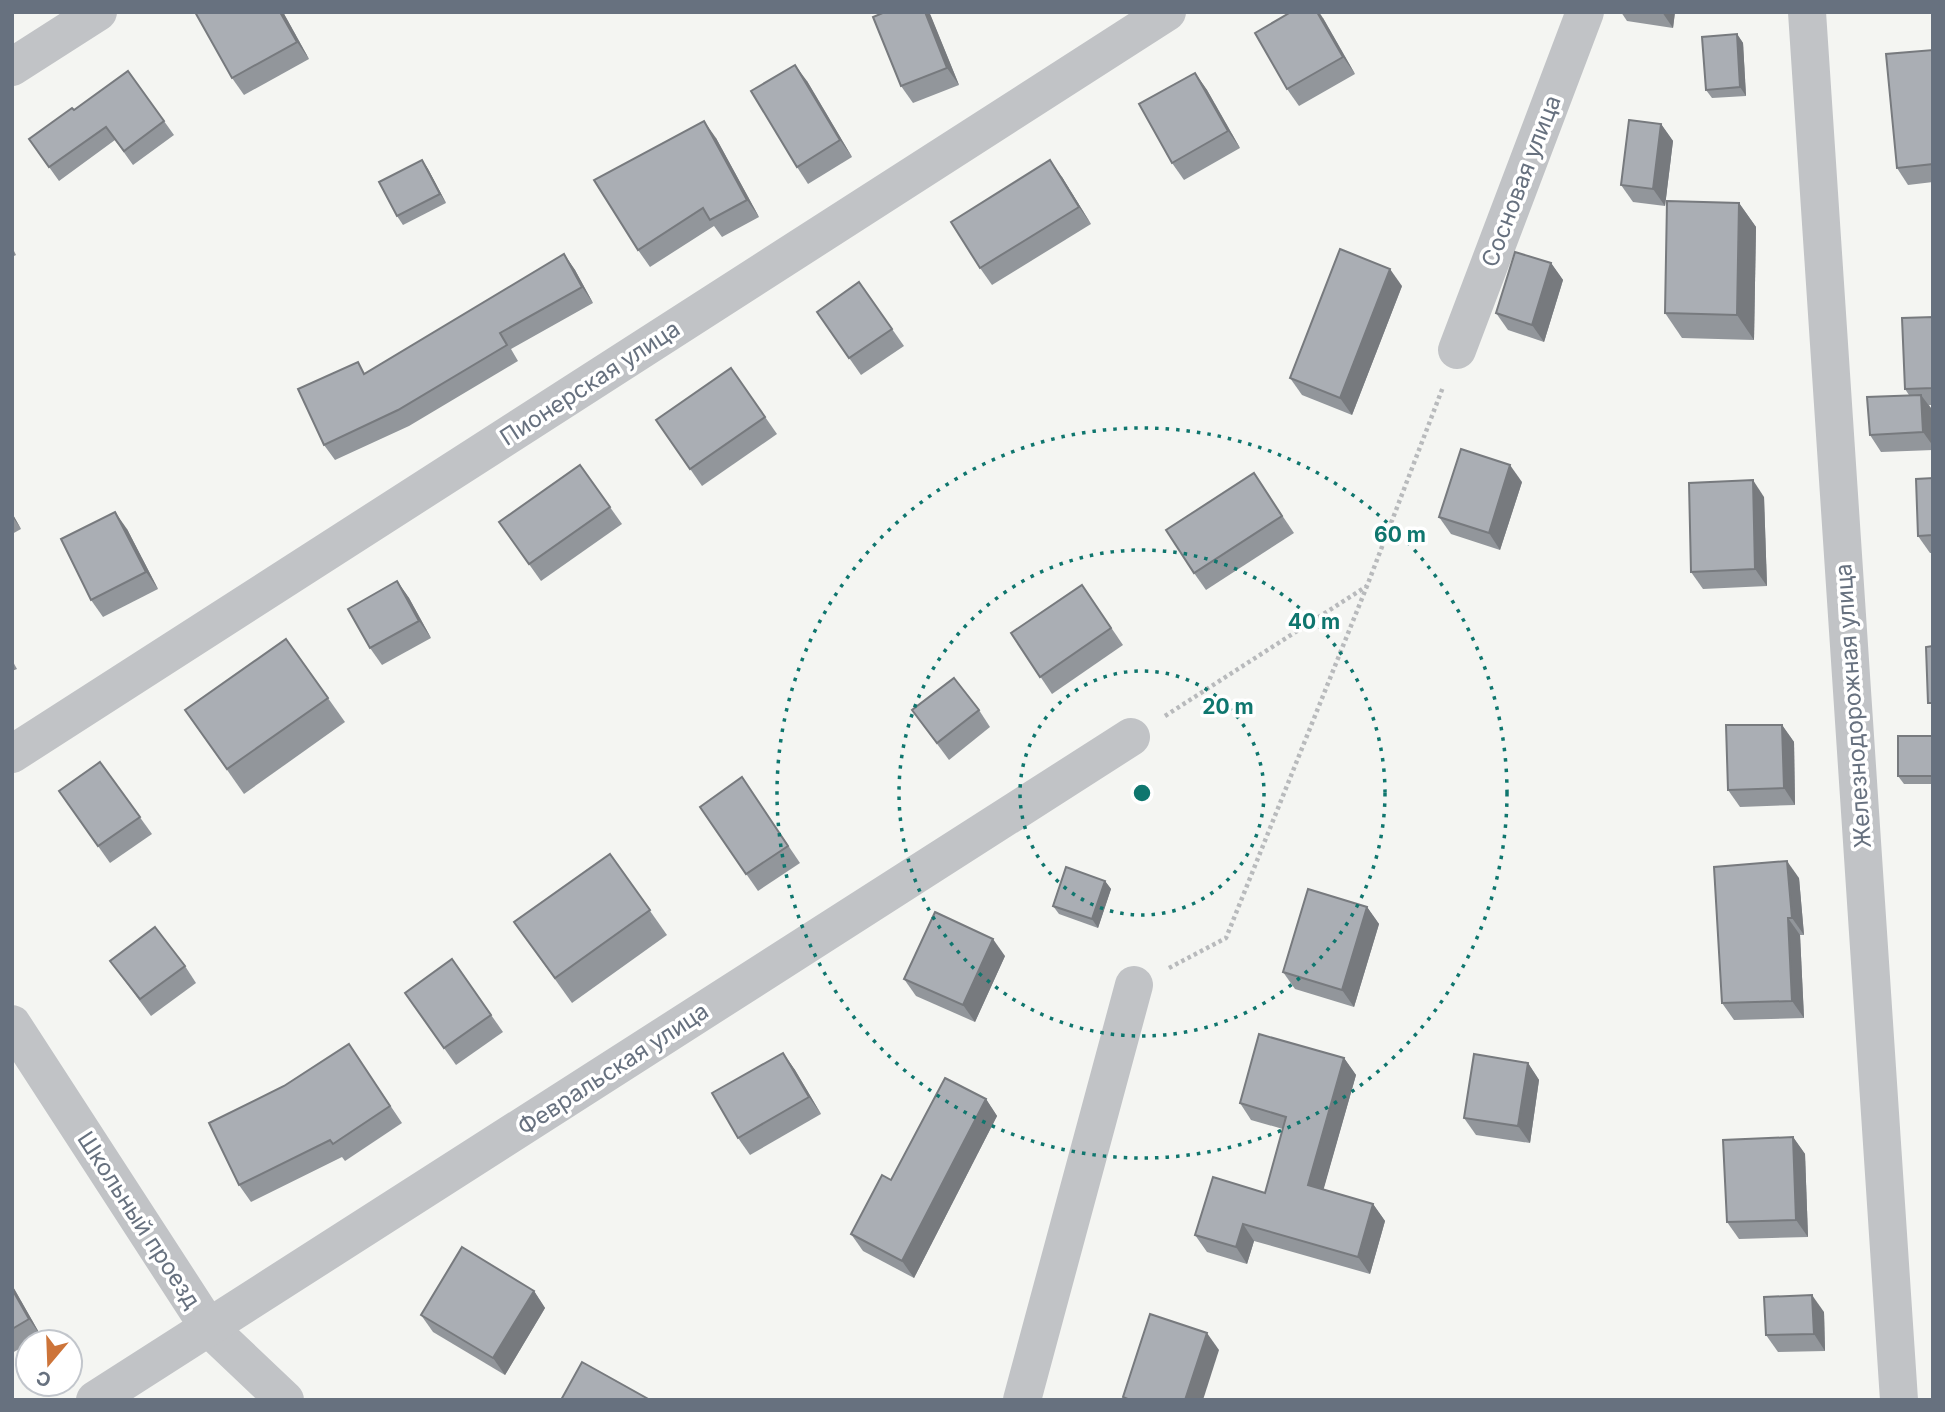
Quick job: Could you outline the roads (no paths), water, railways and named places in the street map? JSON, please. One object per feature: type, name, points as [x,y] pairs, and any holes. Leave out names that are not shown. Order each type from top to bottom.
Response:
[{"type":"street","points":[[12,67],[98,12]]},
{"type":"street","name":"Пионерская улица","points":[[12,754],[1167,12]]},
{"type":"street","name":"Сосновая улица","points":[[1457,350],[1585,12]]},
{"type":"street","name":"Железнодорожная улица","points":[[1807,12],[1899,1400]]},
{"type":"street","name":"Февральская улица","points":[[95,1400],[1131,737]]},
{"type":"street","points":[[1022,1400],[1135,985]]},
{"type":"street","name":"Школьный проезд","points":[[12,1024],[209,1328],[285,1400]]}]
